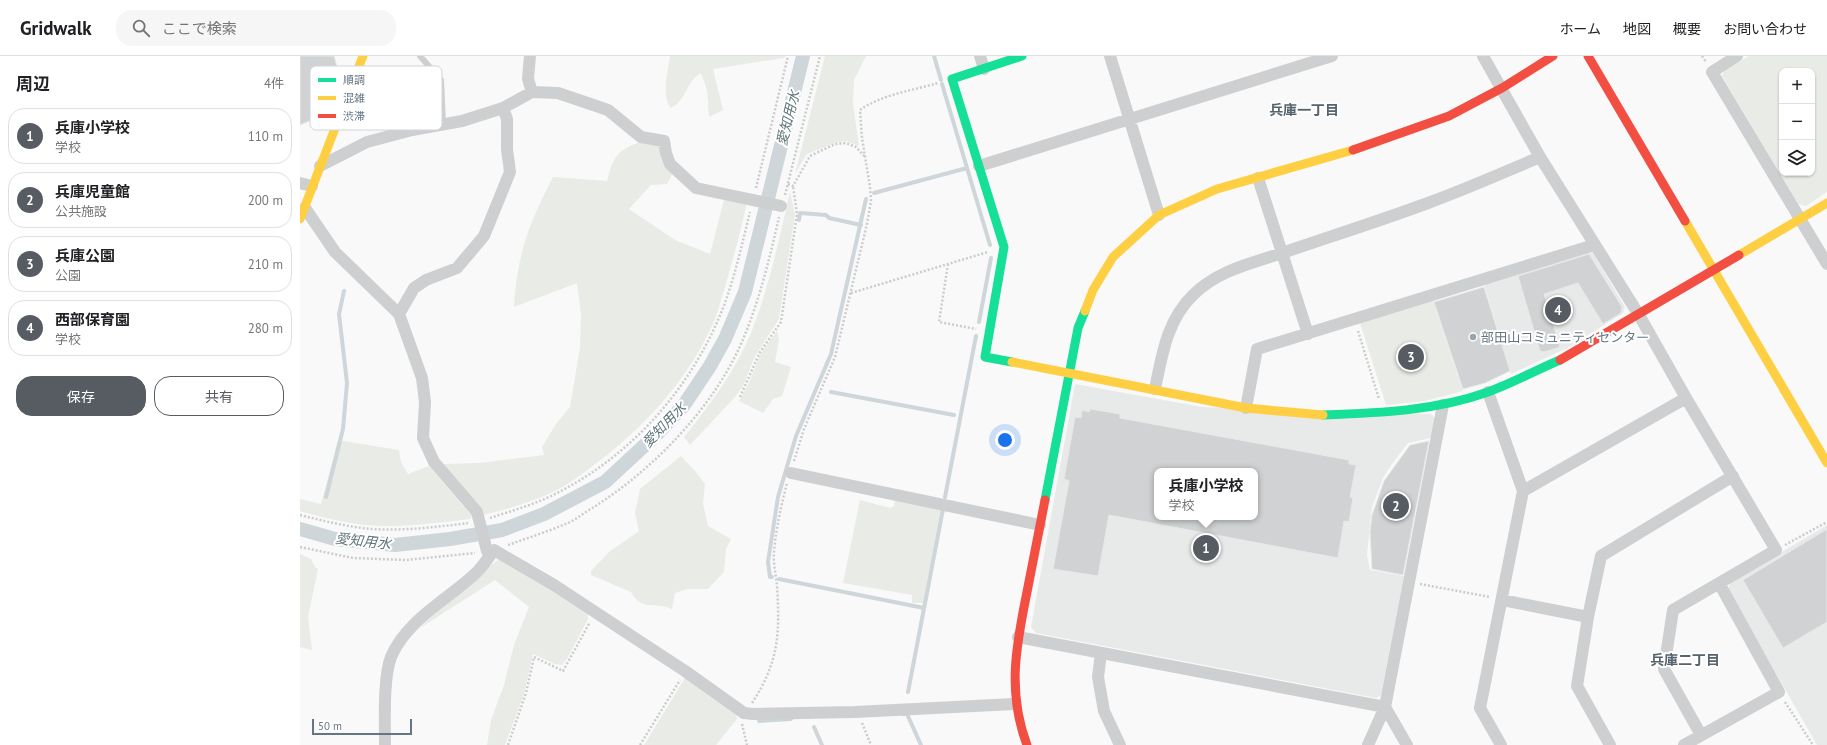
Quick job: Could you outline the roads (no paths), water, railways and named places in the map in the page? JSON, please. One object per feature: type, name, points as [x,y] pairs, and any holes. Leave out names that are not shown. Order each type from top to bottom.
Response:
[{"type":"street","points":[[359,66],[363,56]]},
{"type":"street","points":[[530,56],[528,79],[532,92]]},
{"type":"street","points":[[980,56],[984,69]]},
{"type":"street","points":[[1022,56],[952,79],[1004,246],[985,356],[1246,408],[1314,415],[1384,413],[1443,405],[1488,392],[1568,356],[1639,315],[1712,269],[1800,220],[1827,203]]},
{"type":"street","points":[[1110,56],[1160,215]]},
{"type":"street","points":[[978,166],[1332,56]]},
{"type":"street","points":[[1483,56],[1540,157],[1639,315],[1776,550],[1673,610],[1664,669],[1701,735]]},
{"type":"street","points":[[1027,745],[1014,704],[1014,662],[1018,637],[1078,328],[1085,308],[1102,273],[1113,257],[1160,215],[1217,189],[1334,156],[1449,116],[1502,88],[1553,56]]},
{"type":"street","points":[[1588,56],[1827,462]]},
{"type":"street","points":[[1737,56],[1712,72],[1827,264]]},
{"type":"street","points":[[443,124],[462,121],[503,108],[532,92],[558,93],[608,110],[641,137],[664,141],[670,164],[687,177],[696,188],[781,206]]},
{"type":"street","points":[[399,314],[414,288],[426,280],[457,268],[484,236],[510,172],[507,149],[507,119],[503,108]]},
{"type":"street","points":[[334,130],[302,214],[335,252],[399,314],[422,378],[425,402],[423,438],[434,462],[477,512],[491,551],[554,585],[685,671],[744,712],[753,714],[855,712],[1014,704]]},
{"type":"street","points":[[320,166],[367,142],[418,130]]},
{"type":"street","points":[[1156,389],[1168,333],[1183,306],[1192,295],[1215,278],[1231,269],[1428,203],[1540,157]]},
{"type":"street","points":[[1258,178],[1308,334]]},
{"type":"street","points":[[300,183],[312,186]]},
{"type":"street","points":[[1246,408],[1257,349],[1594,244]]},
{"type":"street","points":[[1488,392],[1523,491],[1480,708],[1501,745]]},
{"type":"street","points":[[1523,491],[1686,398]]},
{"type":"street","points":[[1368,745],[1385,707],[1443,405]]},
{"type":"street","points":[[791,473],[1040,525]]},
{"type":"street","points":[[1610,745],[1577,686],[1588,617],[1601,556],[1733,476]]},
{"type":"street","points":[[385,745],[385,693],[391,658],[405,634],[427,613],[478,571],[491,551]]},
{"type":"street","points":[[1684,745],[1779,692],[1719,583]]},
{"type":"street","points":[[1502,600],[1588,617]]},
{"type":"street","points":[[1018,637],[1385,707],[1407,745]]},
{"type":"street","points":[[1101,653],[1098,677],[1104,711],[1120,745]]},
{"type":"lane","points":[[420,56],[429,66]]},
{"type":"lane","points":[[442,102],[443,124]]},
{"type":"waterway","name":"愛知用水","points":[[300,529],[335,539],[395,545],[450,539],[502,530],[544,514],[605,482],[659,432],[684,405],[710,366],[725,339],[745,292],[803,56]]},
{"type":"waterway","points":[[934,56],[941,80]]},
{"type":"waterway","points":[[942,84],[990,245]]},
{"type":"waterway","points":[[874,193],[967,168]]},
{"type":"waterway","points":[[772,577],[770,577],[768,562],[778,497],[796,436],[831,354],[866,199]]},
{"type":"waterway","points":[[799,220],[800,213],[826,215],[829,218],[861,225]]},
{"type":"waterway","points":[[979,322],[991,258]]},
{"type":"waterway","points":[[326,497],[343,429],[347,383],[339,314],[344,291]]},
{"type":"waterway","points":[[945,497],[976,336]]},
{"type":"waterway","points":[[831,392],[954,415]]},
{"type":"waterway","points":[[908,692],[943,509]]},
{"type":"waterway","points":[[779,579],[924,608]]},
{"type":"waterway","points":[[903,714],[907,714],[921,745]]},
{"type":"waterway","points":[[759,721],[791,719]]},
{"type":"waterway","points":[[814,727],[822,745]]},
{"type":"place","name":"西部保育園","points":[[1558,310]]},
{"type":"place","name":"部田山コミュニティセンター","points":[[1473,337]]},
{"type":"place","name":"兵庫公園","points":[[1411,357]]},
{"type":"place","name":"兵庫児童館","points":[[1396,506]]},
{"type":"place","name":"兵庫小学校","points":[[1206,548]]},
{"type":"district","name":"兵庫一丁目","points":[[1304,110]]},
{"type":"district","name":"兵庫二丁目","points":[[1685,660]]}]
